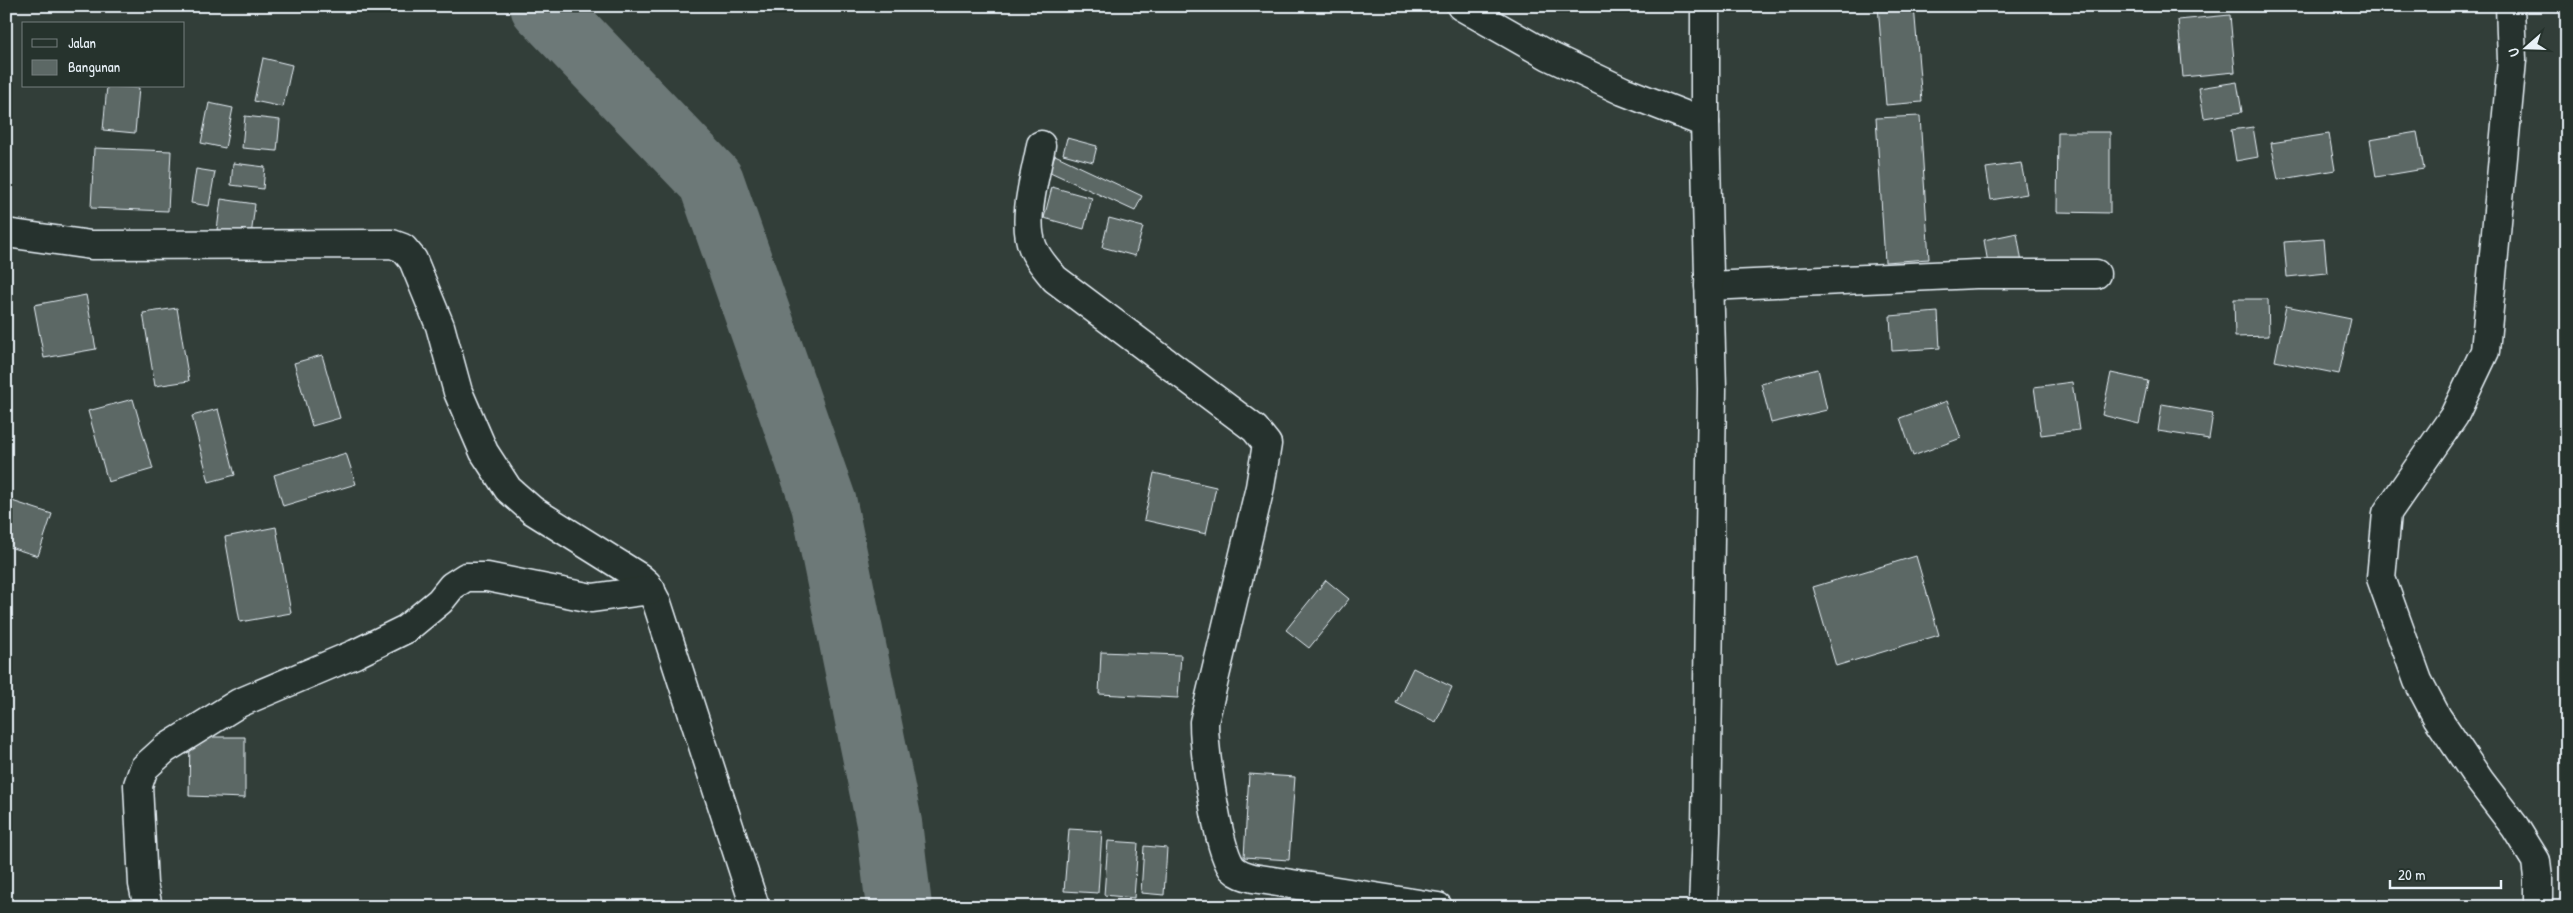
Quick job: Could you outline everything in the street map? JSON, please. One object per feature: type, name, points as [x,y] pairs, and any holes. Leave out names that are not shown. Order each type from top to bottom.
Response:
[{"type":"street","points":[[1461,6],[1549,56],[1623,91],[1705,122]]},
{"type":"street","points":[[1703,907],[1706,831],[1712,389],[1705,122],[1705,6]]},
{"type":"street","points":[[2510,6],[2512,60],[2485,351],[2454,416],[2386,512],[2381,578],[2418,681],[2437,717],[2480,781],[2515,826],[2536,862],[2538,907]]},
{"type":"street","points":[[1041,145],[1028,223],[1033,247],[1041,262],[1055,280],[1255,429],[1267,444],[1260,487],[1204,722],[1206,761],[1221,836],[1232,867],[1242,876],[1438,907]]},
{"type":"street","points":[[6,233],[91,245],[392,244],[403,248],[412,260],[440,326],[458,392],[480,444],[508,489],[532,510],[639,577],[651,590],[663,621],[754,907]]},
{"type":"street","points":[[1709,286],[1976,274],[2096,274]]},
{"type":"street","points":[[148,907],[143,884],[138,785],[144,768],[165,749],[239,703],[355,654],[406,629],[440,600],[452,586],[466,577],[486,577],[592,598],[651,590]]},
{"type":"building","points":[[1878,6],[1914,6],[1922,102],[1886,105]]},
{"type":"building","points":[[2230,15],[2235,72],[2183,77],[2178,20]]},
{"type":"building","points":[[263,58],[292,65],[283,107],[254,101]]},
{"type":"building","points":[[2237,82],[2242,112],[2204,118],[2199,88]]},
{"type":"building","points":[[107,88],[139,88],[135,133],[103,130]]},
{"type":"building","points":[[209,103],[233,108],[225,148],[201,143]]},
{"type":"building","points":[[245,116],[280,120],[277,151],[242,148]]},
{"type":"building","points":[[1920,116],[1929,259],[1885,262],[1876,118]]},
{"type":"building","points":[[2253,127],[2258,157],[2236,161],[2231,130]]},
{"type":"building","points":[[2058,132],[2110,132],[2110,213],[2057,212]]},
{"type":"building","points":[[2417,132],[2424,169],[2376,177],[2370,140]]},
{"type":"building","points":[[2329,134],[2335,170],[2278,180],[2271,143]]},
{"type":"building","points":[[1067,138],[1097,146],[1093,162],[1063,154]]},
{"type":"building","points":[[94,148],[171,151],[168,211],[91,208]]},
{"type":"building","points":[[1055,155],[1142,196],[1135,211],[1048,171]]},
{"type":"building","points":[[233,163],[265,167],[263,189],[231,185]]},
{"type":"building","points":[[2021,163],[2027,194],[1991,200],[1986,168]]},
{"type":"building","points":[[196,169],[215,172],[209,206],[191,203]]},
{"type":"building","points":[[1052,187],[1092,198],[1084,229],[1044,218]]},
{"type":"building","points":[[221,199],[255,204],[251,236],[217,230]]},
{"type":"building","points":[[1109,218],[1143,227],[1135,256],[1102,247]]},
{"type":"building","points":[[2017,233],[2022,263],[1989,269],[1984,240]]},
{"type":"building","points":[[2324,239],[2327,273],[2287,277],[2284,242]]},
{"type":"building","points":[[86,295],[96,349],[44,358],[34,305]]},
{"type":"building","points":[[2234,299],[2268,299],[2269,336],[2235,337]]},
{"type":"building","points":[[2286,306],[2351,319],[2339,374],[2275,361]]},
{"type":"building","points":[[177,308],[189,381],[155,386],[143,313]]},
{"type":"building","points":[[1938,312],[1940,348],[1892,351],[1890,316]]},
{"type":"building","points":[[322,355],[340,418],[312,426],[294,363]]},
{"type":"building","points":[[1818,369],[1827,410],[1771,423],[1761,383]]},
{"type":"building","points":[[2111,373],[2148,381],[2139,424],[2102,415]]},
{"type":"building","points":[[2072,382],[2079,430],[2041,435],[2034,387]]},
{"type":"building","points":[[133,399],[153,469],[108,482],[88,411]]},
{"type":"building","points":[[1947,401],[1961,438],[1913,456],[1900,418]]},
{"type":"building","points":[[2162,404],[2213,413],[2209,439],[2158,431]]},
{"type":"building","points":[[218,409],[235,475],[209,482],[192,416]]},
{"type":"building","points":[[346,453],[356,484],[283,506],[274,475]]},
{"type":"building","points":[[1154,473],[1216,487],[1206,534],[1144,520]]},
{"type":"building","points":[[6,499],[52,514],[38,556],[6,546]]},
{"type":"building","points":[[276,527],[291,613],[240,622],[225,537]]},
{"type":"building","points":[[1916,556],[1939,635],[1836,666],[1813,587]]},
{"type":"building","points":[[1326,580],[1349,599],[1309,648],[1286,630]]},
{"type":"building","points":[[1101,652],[1181,655],[1178,698],[1099,694]]},
{"type":"building","points":[[1413,668],[1452,687],[1436,722],[1396,703]]},
{"type":"building","points":[[190,737],[245,737],[245,798],[189,796]]},
{"type":"building","points":[[1249,774],[1295,777],[1289,860],[1244,857]]},
{"type":"building","points":[[1069,829],[1102,831],[1098,893],[1064,891]]},
{"type":"building","points":[[1108,841],[1138,843],[1134,898],[1104,895]]},
{"type":"building","points":[[1144,846],[1167,848],[1164,895],[1141,893]]},
{"type":"waterway","points":[[543,6],[711,181],[824,504],[889,823],[899,907]]}]
